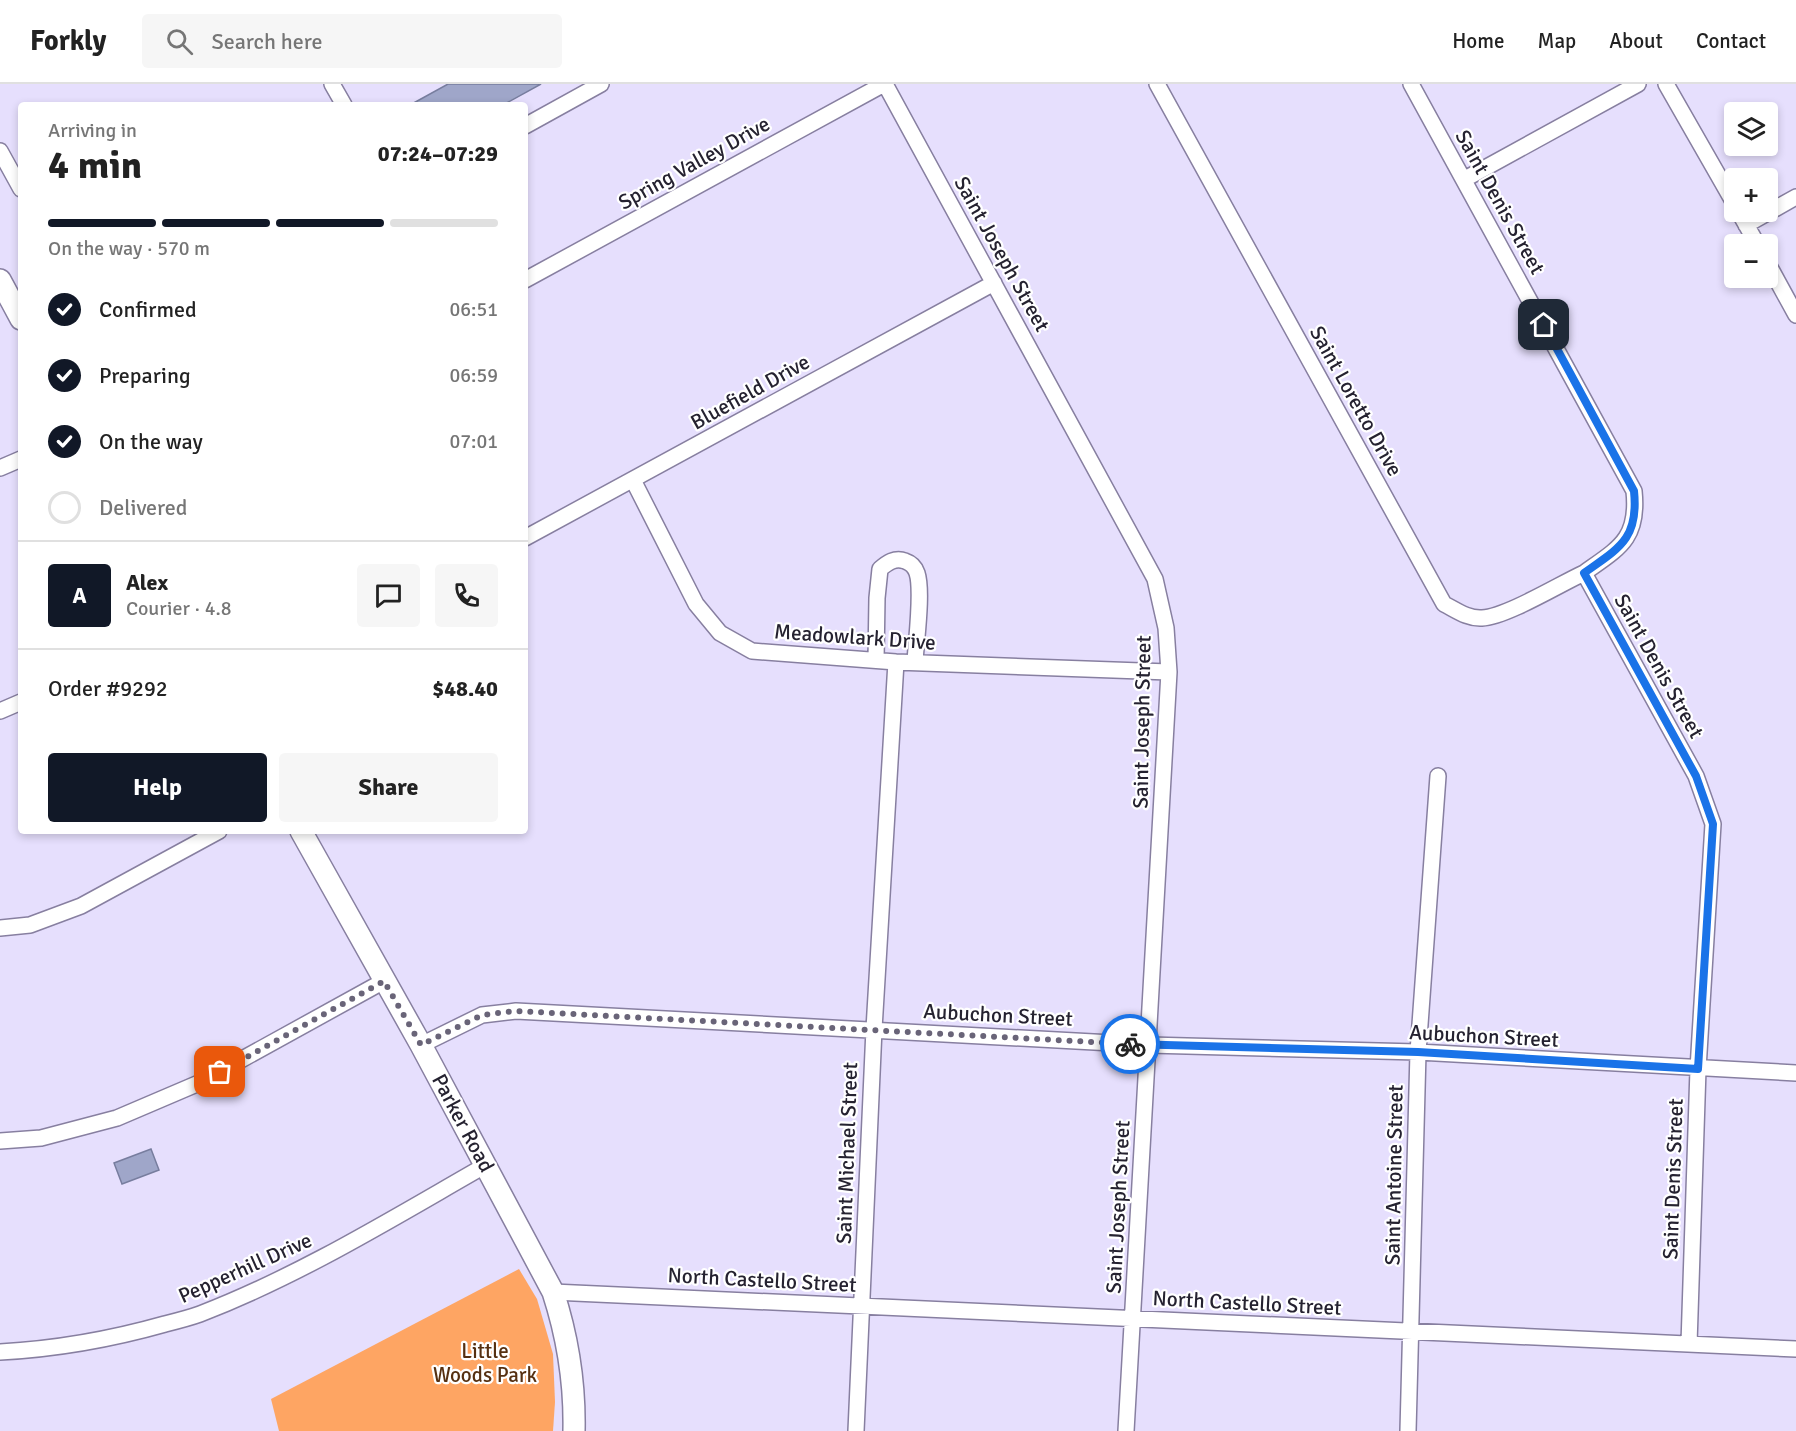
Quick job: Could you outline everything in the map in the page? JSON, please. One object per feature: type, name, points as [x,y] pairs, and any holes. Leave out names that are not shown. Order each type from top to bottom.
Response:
[{"type":"main road","points":[[0,280],[18,313]]},
{"type":"main road","name":"Parker Road","points":[[303,834],[421,1045],[553,1292],[564,1326],[574,1382],[574,1431]]},
{"type":"street","points":[[333,84],[342,102]]},
{"type":"street","points":[[528,124],[601,84]]},
{"type":"street","name":"Spring Valley Drive","points":[[528,278],[884,84]]},
{"type":"street","name":"Saint Joseph Street","points":[[884,84],[1155,579],[1166,628],[1168,672],[1126,1431]]},
{"type":"street","name":"Saint Loretto Drive","points":[[1157,84],[1443,604],[1470,617],[1482,618],[1500,614],[1584,573]]},
{"type":"street","name":"Saint Denis Street","points":[[1412,84],[1634,491],[1636,511],[1631,528],[1620,547],[1584,573],[1696,776],[1713,824],[1698,1069],[1689,1344]]},
{"type":"street","points":[[1465,179],[1638,84]]},
{"type":"street","points":[[1666,84],[1724,186]]},
{"type":"street","points":[[0,151],[18,184]]},
{"type":"street","points":[[1778,204],[1796,197]]},
{"type":"street","points":[[1778,282],[1796,315]]},
{"type":"street","name":"Bluefield Drive","points":[[528,536],[994,283]]},
{"type":"street","points":[[0,468],[18,460]]},
{"type":"street","name":"Meadowlark Drive","points":[[633,480],[696,604],[720,633],[752,651],[896,662],[1168,672]]},
{"type":"street","points":[[876,660],[880,569],[889,562],[902,560],[914,566],[918,574],[915,662]]},
{"type":"street","name":"Saint Michael Street","points":[[856,1431],[873,1029],[896,662]]},
{"type":"street","points":[[0,711],[18,703]]},
{"type":"street","name":"Saint Antoine Street","points":[[1408,1431],[1418,1052],[1438,776]]},
{"type":"street","points":[[0,928],[30,925],[81,906],[213,834]]},
{"type":"street","points":[[0,1141],[41,1138],[117,1118],[199,1083],[384,981]]},
{"type":"street","name":"Aubuchon Street","points":[[421,1045],[482,1015],[516,1011],[1149,1045],[1418,1052],[1796,1073]]},
{"type":"street","name":"Pepperhill Drive","points":[[0,1352],[126,1335],[199,1315],[294,1272],[361,1237],[486,1165]]},
{"type":"street","name":"North Castello Street","points":[[553,1292],[1796,1350]]},
{"type":"green space","name":"Little Woods Park","points":[[519,1269],[537,1299],[553,1354],[555,1402],[553,1431],[279,1431],[271,1399]]},
{"type":"building","points":[[448,84],[541,84],[508,102],[415,102]]},
{"type":"building","points":[[151,1149],[159,1170],[122,1184],[114,1163]]},
{"type":"way so far","points":[[220,1072],[384,981],[421,1045],[482,1015],[516,1011],[1130,1044]]},
{"type":"route","points":[[1130,1044],[1418,1052],[1698,1069],[1713,824],[1696,776],[1584,573],[1620,547],[1631,528],[1636,511],[1634,491],[1544,325]]}]
